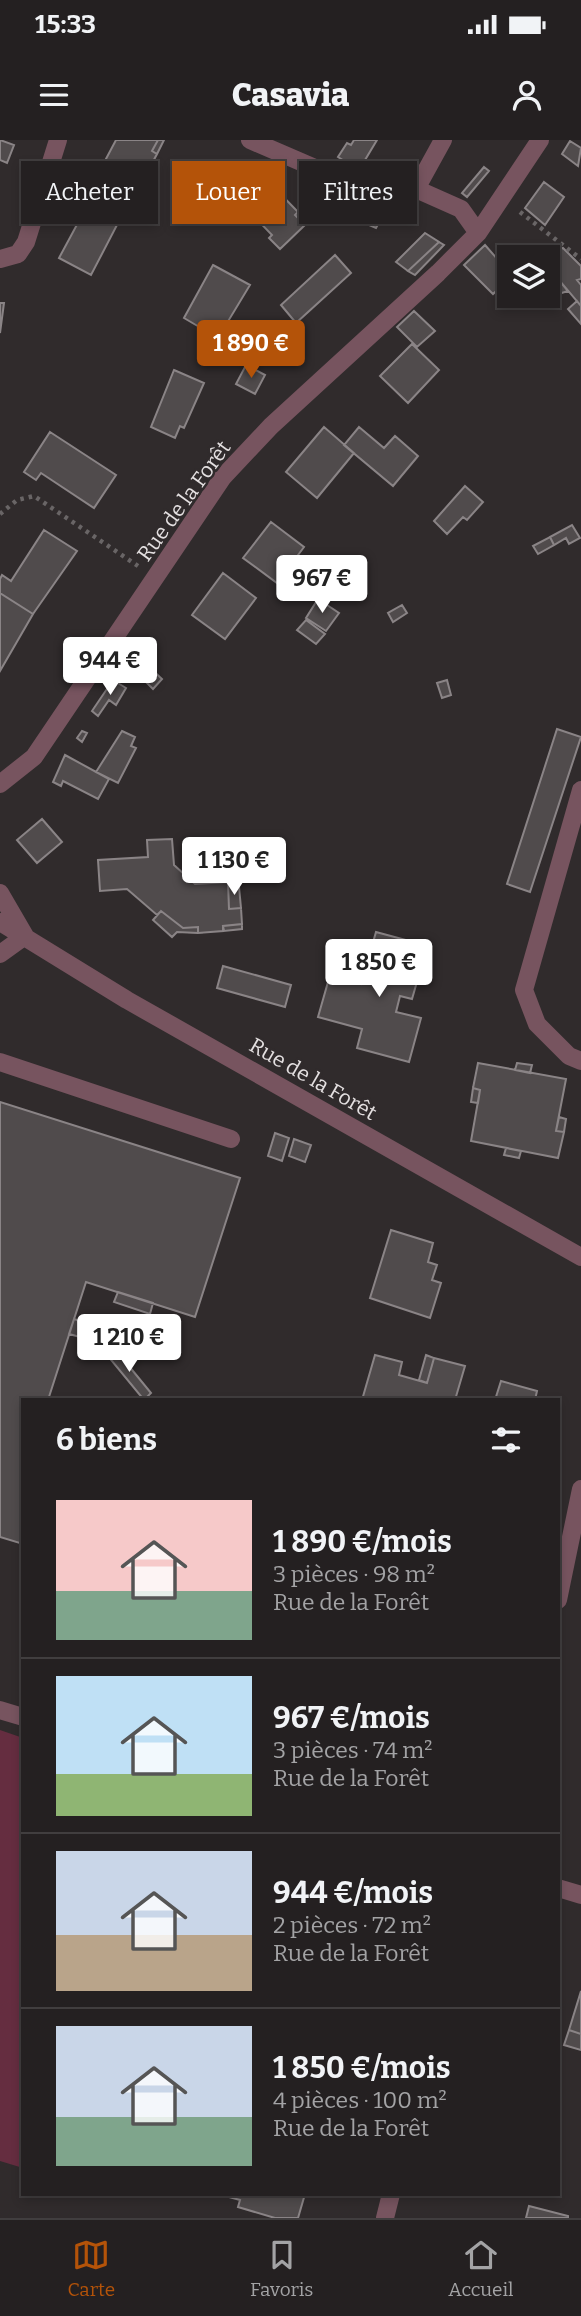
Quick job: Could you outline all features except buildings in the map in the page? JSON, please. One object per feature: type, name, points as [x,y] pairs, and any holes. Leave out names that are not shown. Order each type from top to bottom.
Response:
[{"type":"street","points":[[0,259],[18,254],[26,242],[58,140]]},
{"type":"street","points":[[250,140],[299,161]]},
{"type":"street","points":[[417,187],[443,140]]},
{"type":"street","name":"Rue de la Forêt","points":[[0,785],[34,757],[223,477],[271,426],[478,233],[540,140]]},
{"type":"street","points":[[417,189],[461,209],[478,233]]},
{"type":"street","points":[[581,790],[524,990],[537,1024],[569,1056],[581,1060]]},
{"type":"street","name":"Rue de la Forêt","points":[[0,893],[25,936]]},
{"type":"street","name":"Rue de la Forêt","points":[[0,922],[93,980],[581,1257]]},
{"type":"street","points":[[0,954],[25,936]]},
{"type":"street","points":[[0,1062],[231,1139]]},
{"type":"street","points":[[560,1590],[581,1489]]},
{"type":"street","points":[[0,1710],[21,1716]]},
{"type":"street","points":[[560,1889],[581,1895]]},
{"type":"street","points":[[385,2218],[390,2196]]},
{"type":"path","points":[[500,197],[581,259]]},
{"type":"path","points":[[0,514],[17,500],[34,496],[157,578]]},
{"type":"shaded area","points":[[0,1730],[21,1737],[21,2167],[0,2161]]}]
